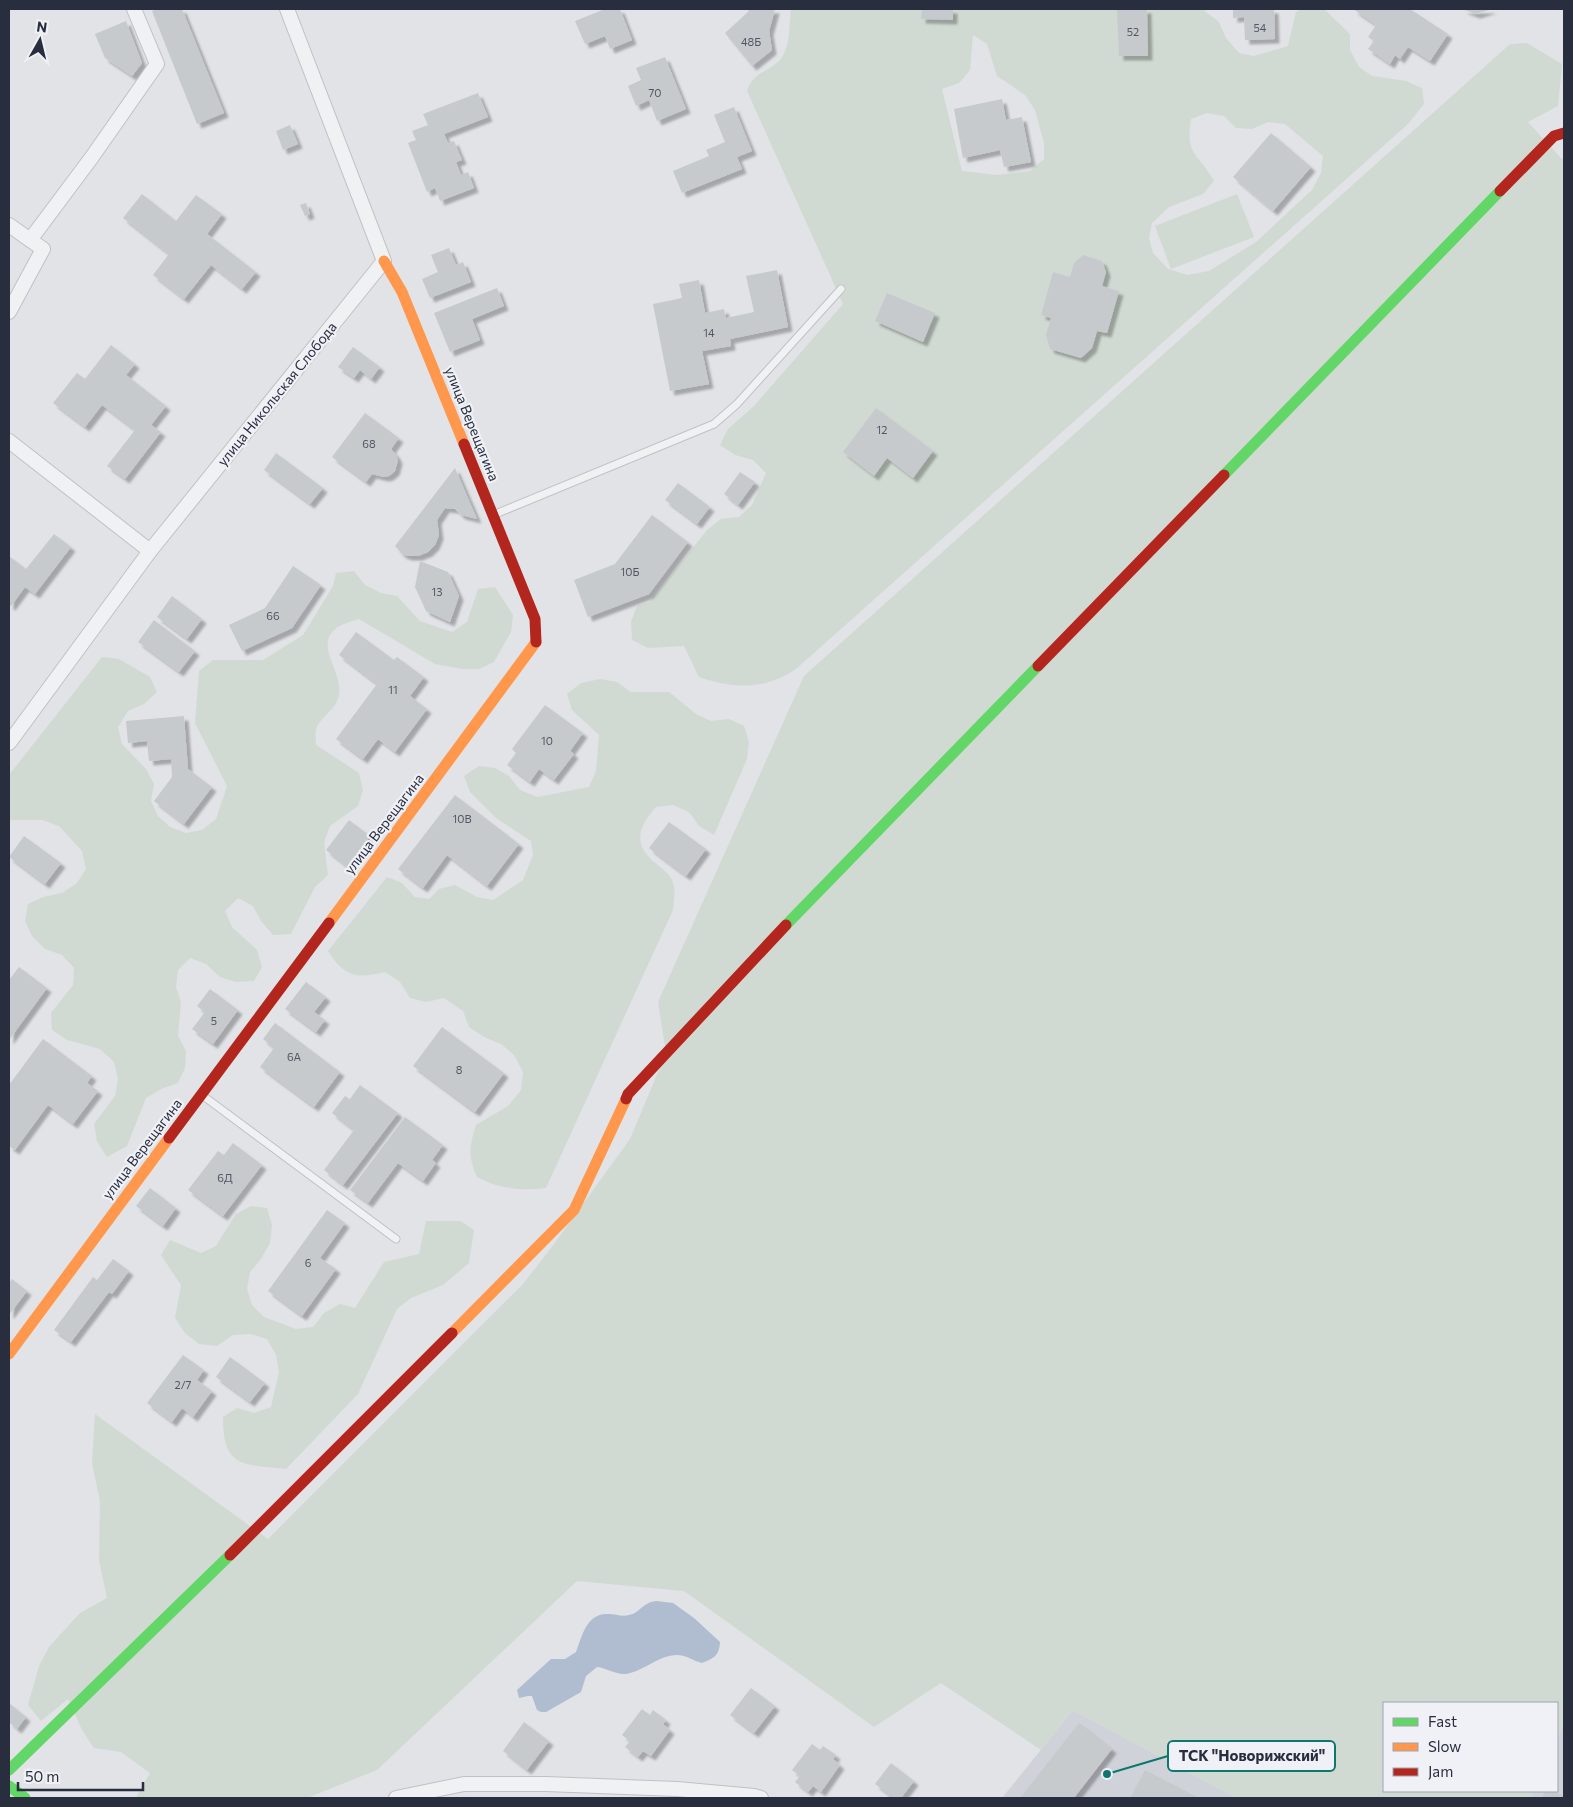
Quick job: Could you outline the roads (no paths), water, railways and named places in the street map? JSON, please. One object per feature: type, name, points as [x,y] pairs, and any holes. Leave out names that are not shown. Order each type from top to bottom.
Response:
[{"type":"street","points":[[30,240],[92,157],[157,64],[134,9]]},
{"type":"street","points":[[287,9],[384,261]]},
{"type":"street","points":[[9,1770],[255,1531],[574,1210],[628,1094],[761,950],[1554,136],[1564,133]]},
{"type":"street","points":[[9,225],[43,248],[9,312]]},
{"type":"street","name":"улица Верещагина","points":[[9,1354],[536,644],[535,620],[402,292],[384,261]]},
{"type":"street","name":"улица Никольская Слобода","points":[[9,743],[150,551],[384,261]]},
{"type":"street","points":[[9,441],[150,551]]},
{"type":"street","points":[[396,1798],[464,1784],[537,1784],[677,1789],[761,1798]]},
{"type":"street","points":[[9,1786],[25,1798]]},
{"type":"lane","points":[[493,516],[714,424],[737,404],[840,289]]},
{"type":"lane","points":[[202,1095],[396,1239]]},
{"type":"water","points":[[656,1601],[673,1603],[694,1618],[720,1642],[715,1656],[702,1663],[684,1656],[670,1656],[626,1674],[597,1667],[586,1676],[581,1692],[546,1712],[537,1710],[532,1696],[519,1698],[517,1690],[551,1659],[565,1659],[576,1652],[586,1626],[595,1617],[602,1614],[629,1615]]},
{"type":"place","name":"ТСК \"Новорижский\"","points":[[1107,1774]]}]
